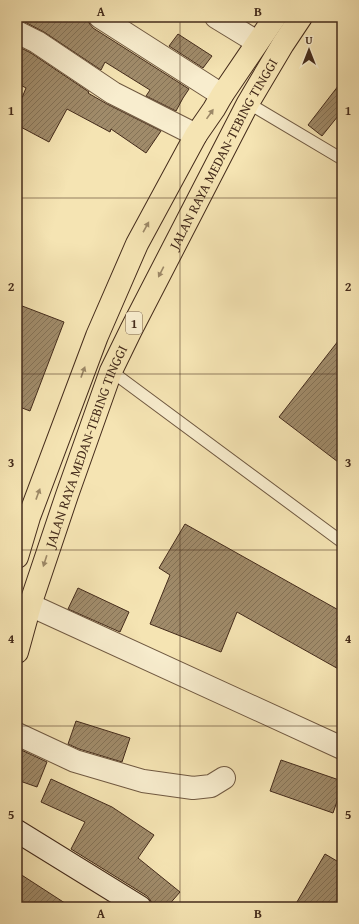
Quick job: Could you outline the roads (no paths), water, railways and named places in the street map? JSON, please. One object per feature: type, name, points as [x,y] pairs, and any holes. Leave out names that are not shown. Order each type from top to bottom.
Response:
[{"type":"highway","name":"JALAN RAYA MEDAN-TEBING TINGGI","points":[[17,558],[23,513],[136,244],[196,135],[275,17]]},
{"type":"highway","name":"JALAN RAYA MEDAN-TEBING TINGGI","points":[[17,652],[30,605],[111,371],[130,330],[248,103],[301,17]]},
{"type":"street","points":[[100,17],[222,95]]},
{"type":"street","points":[[216,17],[257,42]]},
{"type":"street","points":[[17,32],[37,42],[113,93],[196,135]]},
{"type":"street","points":[[30,605],[342,748]]},
{"type":"street","points":[[17,734],[75,761],[143,781],[193,788],[211,786],[224,778]]},
{"type":"street","points":[[17,831],[140,907]]},
{"type":"lane","points":[[248,103],[342,159]]},
{"type":"lane","points":[[111,371],[342,542]]}]
